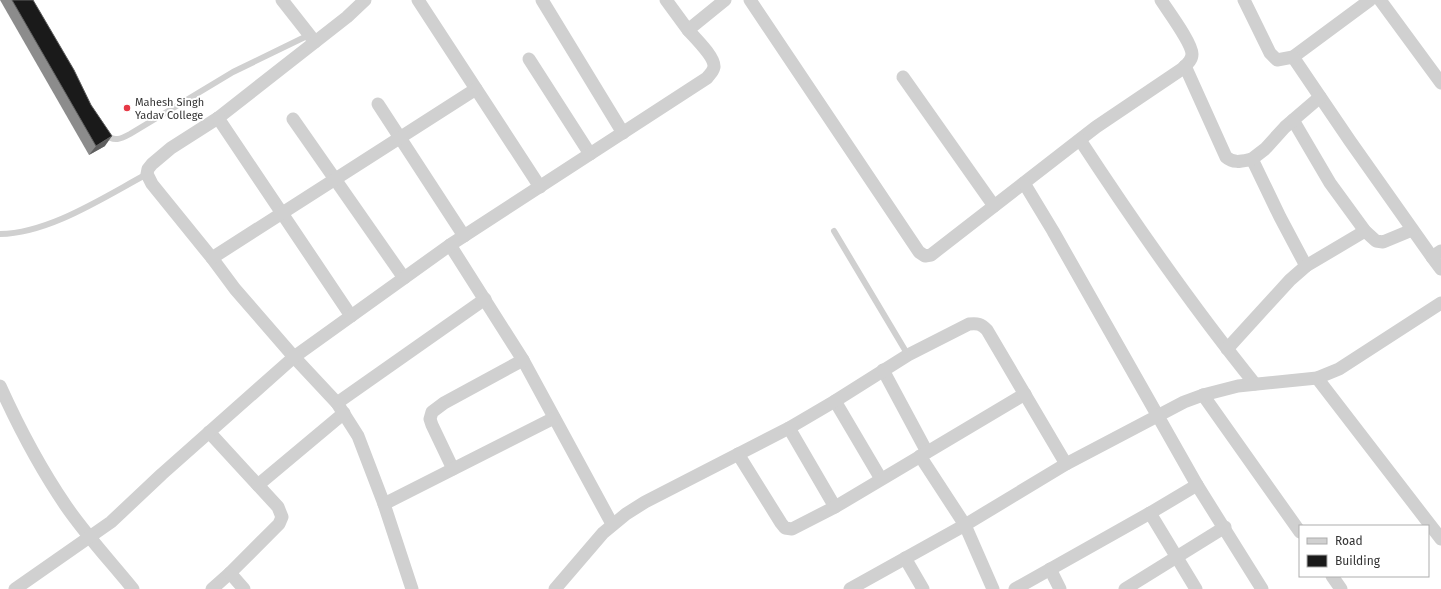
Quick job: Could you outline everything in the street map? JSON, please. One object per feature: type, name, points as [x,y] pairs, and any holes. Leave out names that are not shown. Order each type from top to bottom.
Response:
[{"type":"street","points":[[282,0],[312,39]]},
{"type":"street","points":[[418,0],[540,188]]},
{"type":"street","points":[[542,0],[623,133]]},
{"type":"street","points":[[15,589],[111,522],[162,474],[294,357],[450,245],[540,188],[707,78],[712,72],[714,66],[712,59],[666,0]]},
{"type":"street","points":[[688,30],[725,0]]},
{"type":"street","points":[[750,0],[919,252],[925,256],[931,254],[1108,119],[1189,62],[1192,55],[1190,46],[1161,0]]},
{"type":"street","points":[[1244,0],[1270,53],[1277,60],[1293,57],[1370,0]]},
{"type":"street","points":[[1380,0],[1441,83]]},
{"type":"street","points":[[357,3],[218,118],[171,148],[152,164],[148,169],[147,174],[152,184],[212,258],[235,290],[341,408],[358,436],[384,504],[412,589]]},
{"type":"street","points":[[1293,57],[1412,230],[1436,254],[1441,269]]},
{"type":"street","points":[[529,59],[590,154]]},
{"type":"street","points":[[1185,66],[1226,157],[1236,162],[1252,159],[1320,97]]},
{"type":"street","points":[[903,76],[994,206]]},
{"type":"street","points":[[212,258],[476,90]]},
{"type":"street","points":[[378,104],[464,236]]},
{"type":"street","points":[[218,118],[351,316]]},
{"type":"street","points":[[293,119],[404,278]]},
{"type":"street","points":[[1293,120],[1322,172],[1365,231],[1376,241],[1383,242],[1412,230]]},
{"type":"street","points":[[1080,140],[1149,243],[1227,349],[1255,384]]},
{"type":"street","points":[[1252,159],[1306,266]]},
{"type":"street","points":[[1024,183],[1053,231],[1197,485],[1225,527],[1262,589]]},
{"type":"street","points":[[1227,349],[1290,280],[1306,266],[1365,231]]},
{"type":"street","points":[[450,245],[523,360],[612,524]]},
{"type":"street","points":[[258,485],[341,408],[485,299]]},
{"type":"street","points":[[850,589],[965,525],[1066,464],[1157,415],[1203,395],[1238,386],[1317,378],[1339,369],[1441,303]]},
{"type":"street","points":[[556,589],[593,543],[612,524],[645,502],[789,428],[908,355],[969,324],[977,323],[988,330],[1066,464]]},
{"type":"street","points":[[453,469],[430,419],[432,412],[444,403],[523,360]]},
{"type":"street","points":[[883,370],[923,454],[965,525],[993,589]]},
{"type":"street","points":[[1317,378],[1441,539]]},
{"type":"street","points":[[0,386],[37,462],[66,507],[133,589]]},
{"type":"street","points":[[738,454],[780,523],[785,528],[792,529],[835,507],[1025,394]]},
{"type":"street","points":[[1203,395],[1299,531]]},
{"type":"street","points":[[835,401],[881,479]]},
{"type":"street","points":[[384,504],[554,418]]},
{"type":"street","points":[[789,428],[835,507]]},
{"type":"street","points":[[209,432],[278,507],[282,514],[279,524],[212,589]]},
{"type":"street","points":[[1014,589],[1197,485]]},
{"type":"street","points":[[1150,513],[1196,589]]},
{"type":"street","points":[[1125,589],[1225,527]]},
{"type":"street","points":[[904,558],[923,589]]},
{"type":"street","points":[[1050,569],[1060,589]]},
{"type":"street","points":[[230,573],[244,589]]},
{"type":"street","points":[[1333,577],[1341,589]]},
{"type":"lane","points":[[99,129],[114,140],[120,139],[239,69],[312,39]]},
{"type":"lane","points":[[0,234],[9,234],[41,226],[67,217],[147,174]]},
{"type":"lane","points":[[834,231],[908,355]]},
{"type":"building","points":[[12,0],[33,0],[74,70],[91,105],[112,136],[96,146]]},
{"type":"place","name":"Mahesh Singh Yadav College","points":[[127,108]]}]
